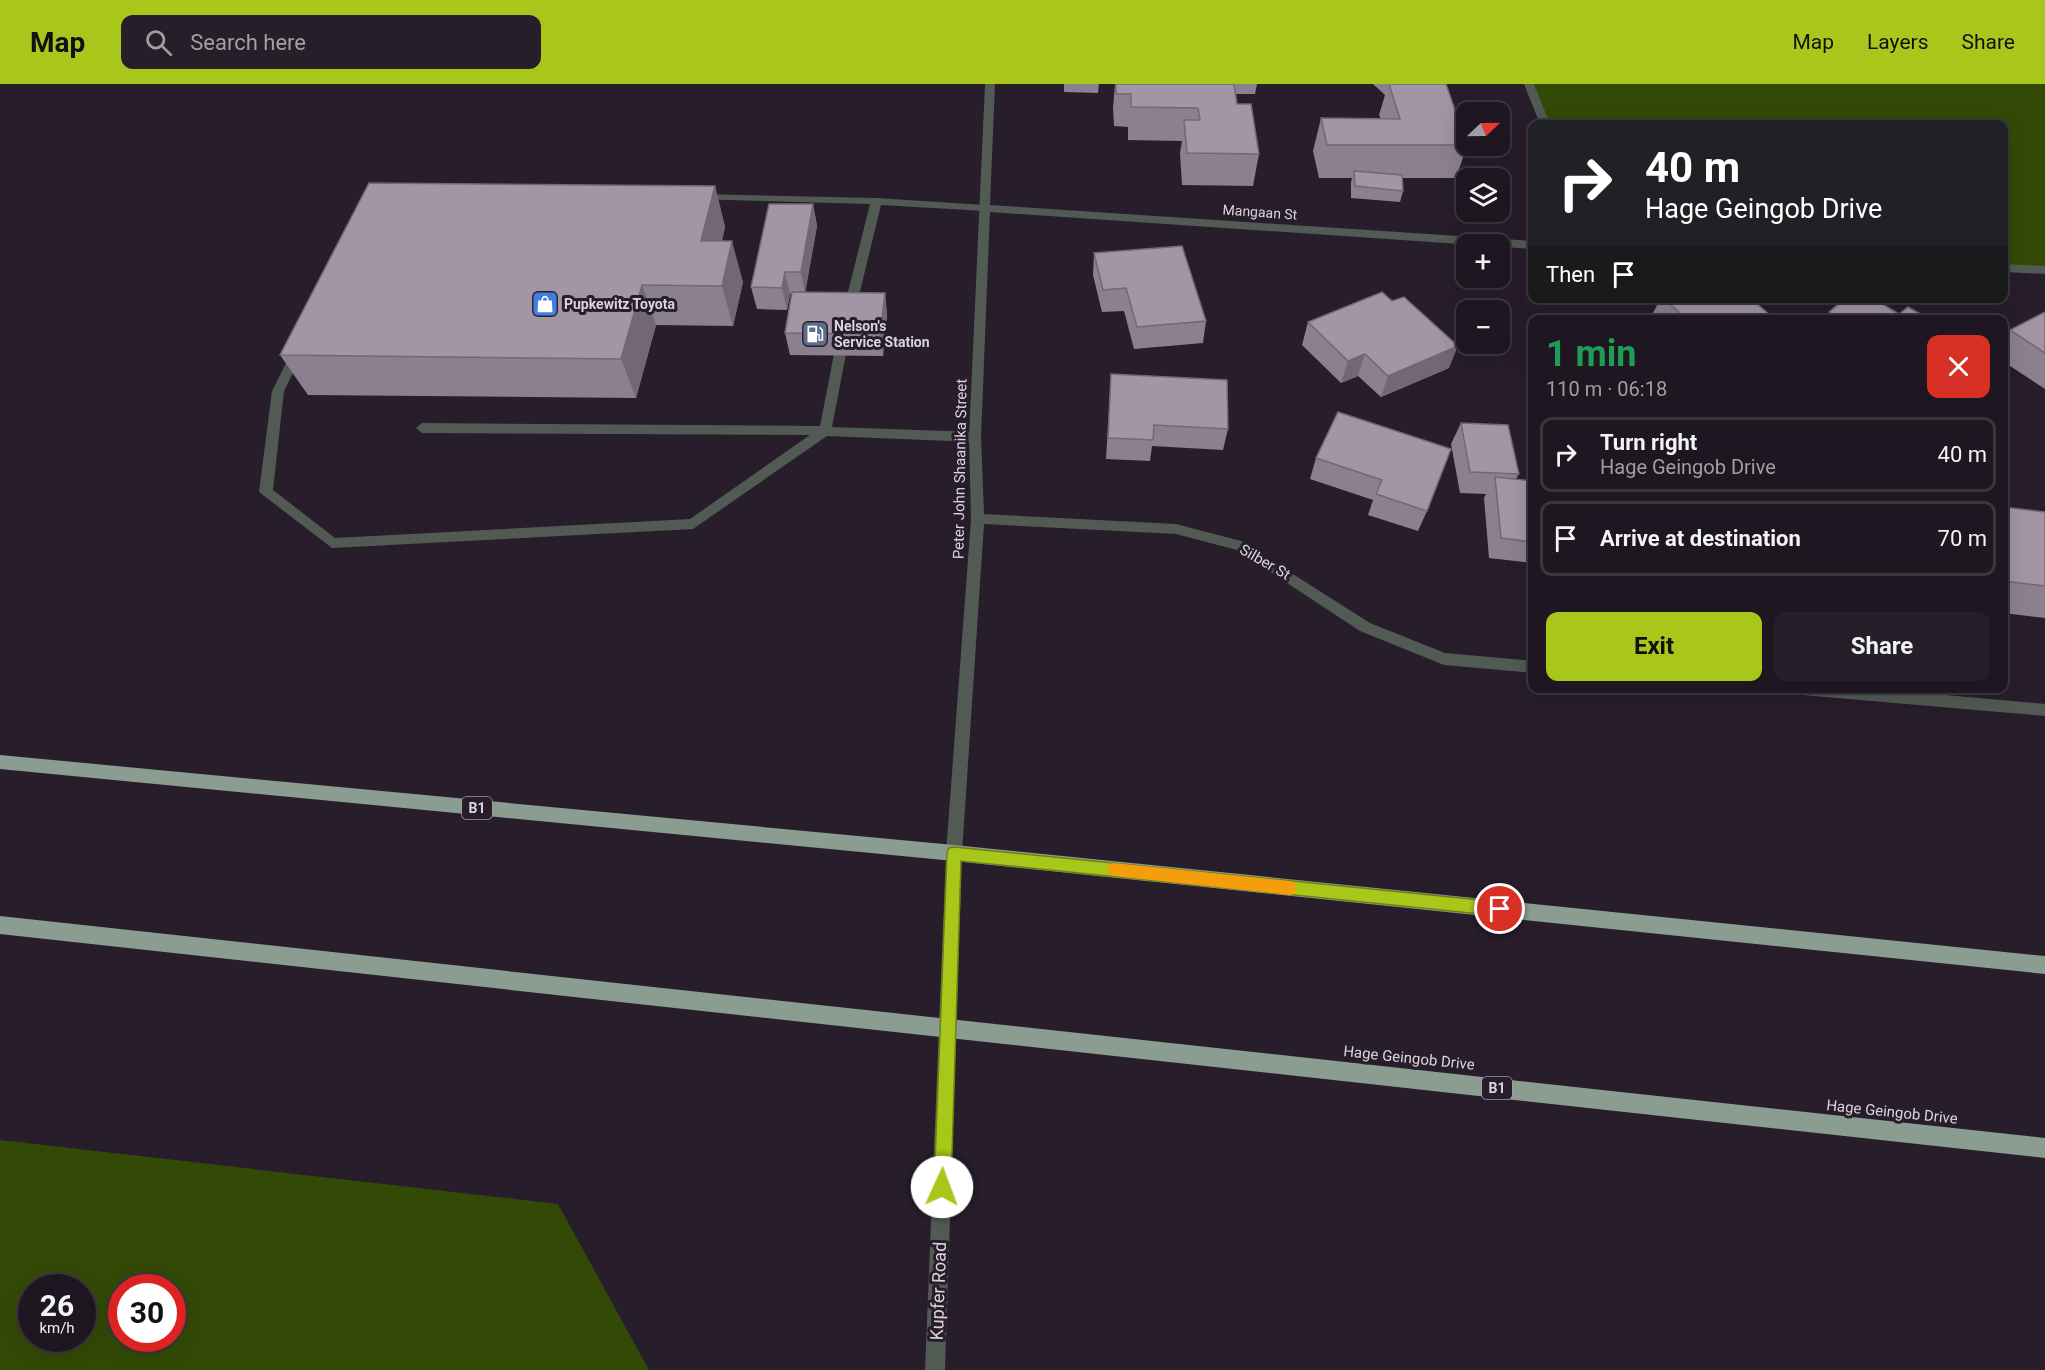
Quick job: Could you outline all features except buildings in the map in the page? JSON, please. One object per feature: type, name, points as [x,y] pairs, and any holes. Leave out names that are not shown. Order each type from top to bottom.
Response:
[{"type":"highway","name":"B1","points":[[0,762],[954,853],[2045,965]]},
{"type":"highway","name":"B1","points":[[0,925],[948,1027]]},
{"type":"highway","name":"Hage Geingob Drive","points":[[948,1027],[2045,1148]]},
{"type":"street","name":"Peter John Shaanika Street","points":[[954,853],[978,519],[975,437],[990,84]]},
{"type":"street","points":[[1529,84],[1543,120]]},
{"type":"street","name":"Mangaan St","points":[[687,197],[876,201],[1528,245]]},
{"type":"street","points":[[849,315],[876,201]]},
{"type":"street","points":[[2008,268],[2045,270]]},
{"type":"street","points":[[304,340],[278,391],[266,492],[332,543],[693,524],[825,431],[840,354]]},
{"type":"street","points":[[422,428],[825,431],[975,437]]},
{"type":"street","name":"Silber St","points":[[978,519],[1176,529],[1241,546],[1365,627],[1444,660],[1528,667]]},
{"type":"street","points":[[1849,693],[2045,710]]},
{"type":"street","name":"Kupfer Road","points":[[935,1370],[954,853]]},
{"type":"green space","points":[[1529,84],[2045,84],[2045,270],[2008,268],[2008,120],[1543,120]]},
{"type":"green space","points":[[0,1140],[558,1204],[649,1370],[0,1370]]},
{"type":"slow traffic","points":[[1114,870],[1290,888]]},
{"type":"place","name":"Pupkewitz Toyota","points":[[545,304]]},
{"type":"place","name":"Nelson's Service Station","points":[[815,334]]},
{"type":"route","points":[[942,1187],[954,853],[1500,909]]}]
